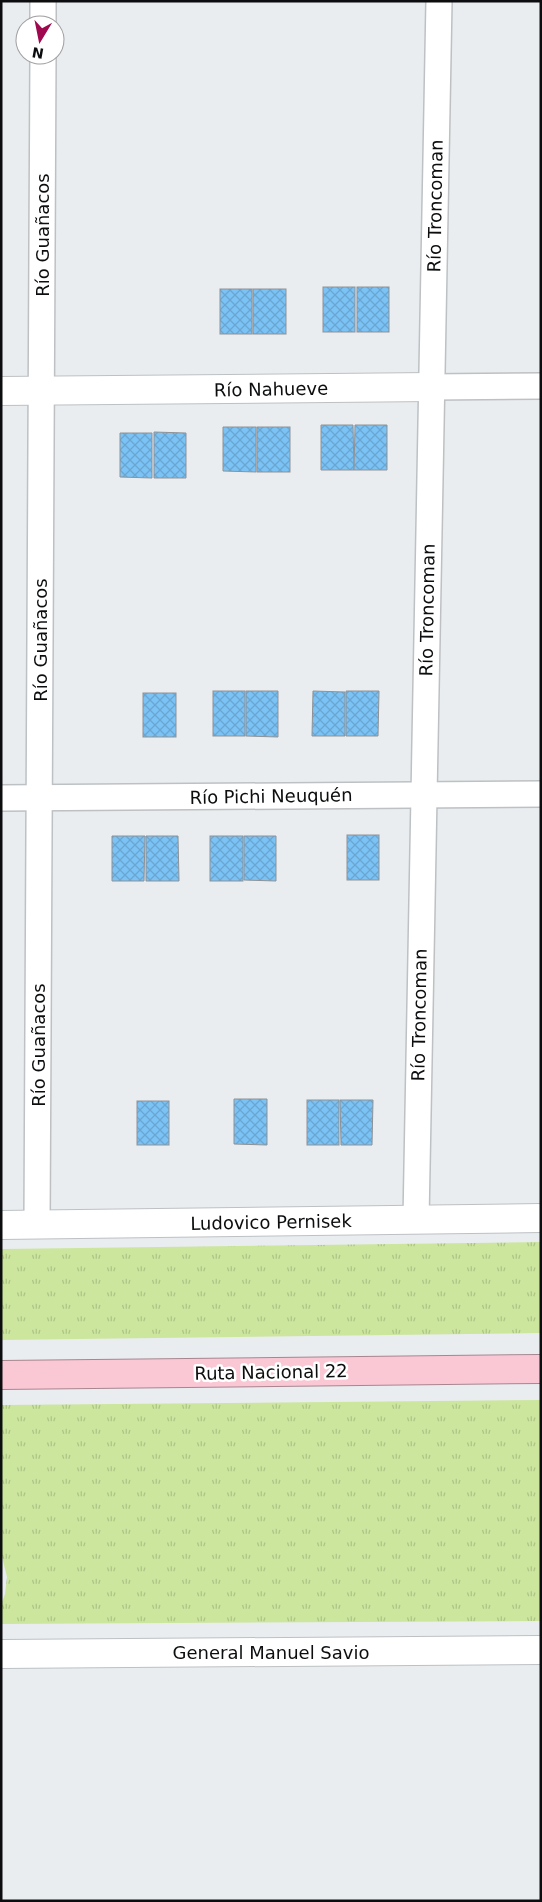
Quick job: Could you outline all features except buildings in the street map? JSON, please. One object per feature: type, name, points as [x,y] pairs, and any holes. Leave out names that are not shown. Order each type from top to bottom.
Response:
[{"type":"highway","name":"Ruta Nacional 22","points":[[1,1374],[541,1369]]},
{"type":"street","points":[[43,15],[44,1]]},
{"type":"street","name":"Río Troncoman","points":[[416,1220],[439,1]]},
{"type":"street","name":"Río Guañacos","points":[[37,1224],[43,65]]},
{"type":"street","name":"Río Nahueve","points":[[1,392],[541,386]]},
{"type":"street","name":"Río Pichi Neuquén","points":[[1,798],[541,794]]},
{"type":"street","name":"Ludovico Pernisek","points":[[1,1225],[541,1218]]},
{"type":"street","name":"General Manuel Savio","points":[[1,1654],[541,1650]]},
{"type":"green space","points":[[541,1242],[541,1333],[1,1340],[1,1249]]},
{"type":"green space","points":[[541,1400],[541,1621],[1,1624],[1,1605],[5,1594],[7,1577],[1,1553],[1,1405]]}]
